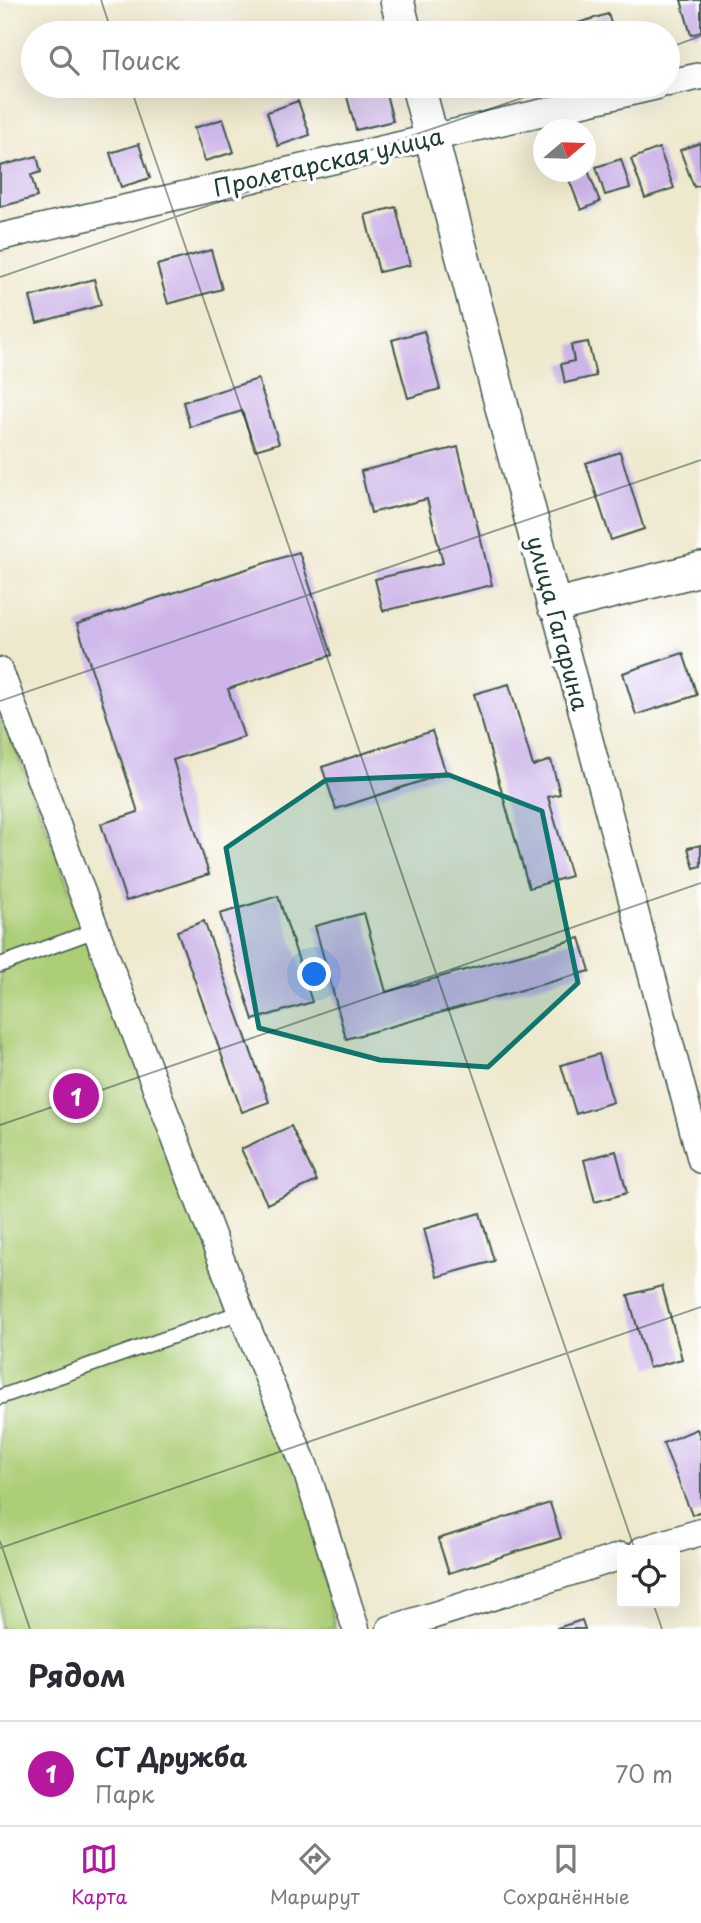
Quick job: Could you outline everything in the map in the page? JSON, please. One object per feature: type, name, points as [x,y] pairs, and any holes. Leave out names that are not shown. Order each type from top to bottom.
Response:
[{"type":"street","points":[[397,0],[402,21]]},
{"type":"street","points":[[680,80],[701,76]]},
{"type":"street","name":"улица Гагарина","points":[[421,98],[701,1160]]},
{"type":"street","name":"Пролетарская улица","points":[[0,237],[604,98]]},
{"type":"street","points":[[554,606],[701,569]]},
{"type":"street","points":[[0,671],[241,1312],[304,1467],[356,1629]]},
{"type":"street","points":[[658,1545],[701,1532]]},
{"type":"street","points":[[390,1629],[617,1558]]},
{"type":"lane","points":[[0,965],[96,930]]},
{"type":"lane","points":[[0,1397],[241,1312]]},
{"type":"highlighted area","points":[[449,775],[542,811],[578,983],[488,1067],[380,1060],[259,1028],[226,848],[326,780]]},
{"type":"green space","points":[[0,709],[304,1483],[335,1629],[0,1629]]},
{"type":"building","points":[[681,0],[701,0],[701,32],[691,35]]},
{"type":"building","points":[[608,14],[610,21],[585,21]]},
{"type":"building","points":[[347,98],[387,98],[393,121],[356,130]]},
{"type":"building","points":[[298,101],[310,135],[278,146],[267,112]]},
{"type":"building","points":[[223,119],[234,152],[205,161],[194,128]]},
{"type":"building","points":[[700,143],[701,185],[694,187],[680,150]]},
{"type":"building","points":[[139,144],[150,178],[121,187],[110,153]]},
{"type":"building","points":[[659,148],[674,188],[645,198],[631,159]]},
{"type":"building","points":[[37,156],[41,172],[31,175],[37,197],[0,207],[0,166]]},
{"type":"building","points":[[621,159],[630,188],[605,195],[596,167]]},
{"type":"building","points":[[570,182],[592,182],[600,202],[581,210]]},
{"type":"building","points":[[396,207],[410,265],[379,272],[365,215]]},
{"type":"building","points":[[211,250],[222,289],[168,304],[157,265]]},
{"type":"building","points":[[94,279],[101,305],[37,323],[30,297]]},
{"type":"building","points":[[424,331],[440,389],[408,398],[392,340]]},
{"type":"building","points":[[588,342],[596,376],[565,383],[561,364],[574,361],[571,345]]},
{"type":"building","points":[[258,379],[279,443],[255,450],[242,411],[190,427],[183,402]]},
{"type":"building","points":[[458,447],[492,585],[383,611],[375,579],[443,563],[427,499],[371,513],[361,471]]},
{"type":"building","points":[[620,452],[644,529],[611,540],[586,463]]},
{"type":"building","points":[[299,552],[332,655],[228,689],[244,737],[173,760],[209,874],[126,901],[101,824],[138,812],[77,624]]},
{"type":"building","points":[[683,653],[697,695],[636,715],[623,673]]},
{"type":"building","points":[[509,684],[533,766],[551,760],[560,794],[548,797],[571,876],[529,888],[474,694]]},
{"type":"building","points":[[432,731],[446,773],[336,809],[322,767]]},
{"type":"building","points":[[701,845],[701,866],[694,868],[688,848]]},
{"type":"building","points":[[278,896],[312,1002],[253,1020],[220,914]]},
{"type":"building","points":[[364,913],[386,992],[580,938],[590,971],[346,1039],[315,926]]},
{"type":"building","points":[[204,921],[269,1102],[242,1112],[177,931]]},
{"type":"building","points":[[599,1054],[613,1102],[576,1114],[561,1065]]},
{"type":"building","points":[[291,1126],[317,1181],[267,1204],[241,1149]]},
{"type":"building","points":[[616,1151],[627,1193],[595,1202],[584,1160]]},
{"type":"building","points":[[480,1213],[494,1261],[437,1277],[424,1229]]},
{"type":"building","points":[[662,1286],[682,1359],[649,1368],[628,1295]]},
{"type":"building","points":[[697,1429],[701,1440],[701,1511],[692,1515],[663,1443]]},
{"type":"building","points":[[550,1503],[561,1538],[449,1573],[438,1539]]},
{"type":"building","points":[[582,1620],[585,1629],[557,1629],[557,1628]]},
{"type":"place","name":"СТ Дружба","points":[[76,1096]]}]
